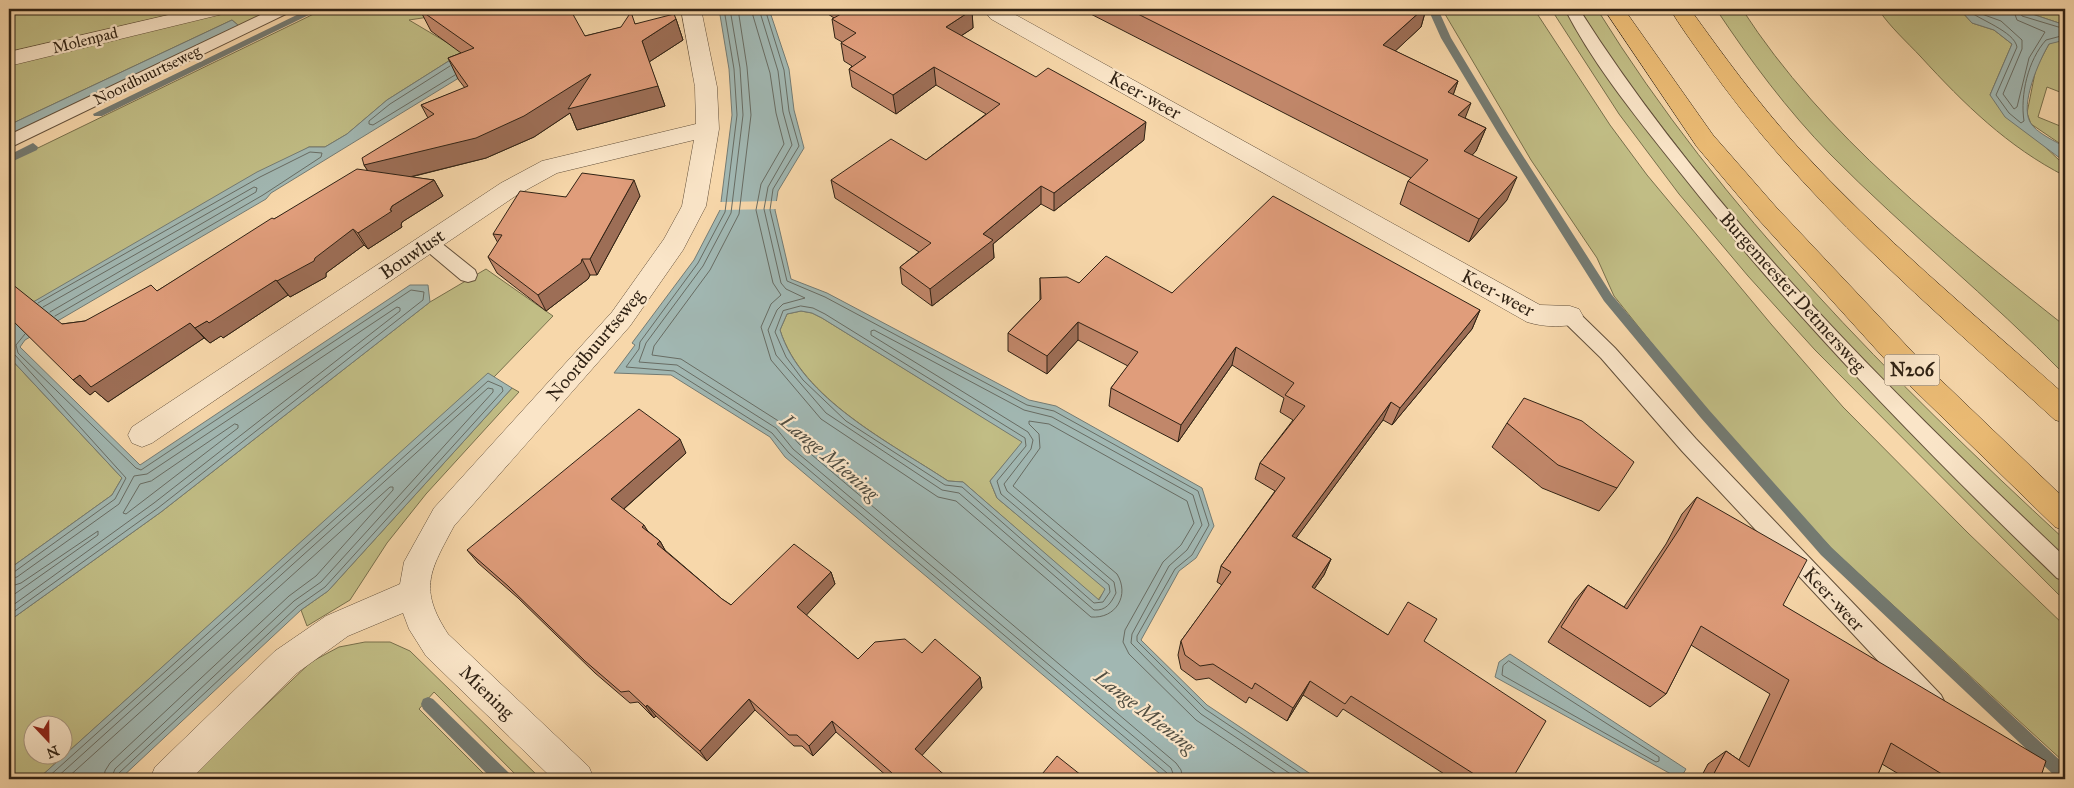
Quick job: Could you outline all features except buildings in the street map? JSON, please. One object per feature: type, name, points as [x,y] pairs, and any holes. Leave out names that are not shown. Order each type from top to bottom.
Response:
[{"type":"main road","name":"Burgemeester Detmersweg","points":[[1614,9],[1705,141],[1767,213],[1912,370],[2065,518]]},
{"type":"main road","points":[[1680,9],[1753,111],[1807,170],[1859,224],[2065,412]]},
{"type":"street","name":"Molenpad","points":[[9,59],[220,9]]},
{"type":"street","name":"Noordbuurtseweg","points":[[414,593],[419,562],[444,517],[621,319],[674,244],[694,206],[708,129],[706,87],[692,9]]},
{"type":"street","name":"Keer-weer","points":[[993,9],[998,14],[1536,315],[1570,316]]},
{"type":"street","name":"Bouwlust","points":[[142,435],[509,189],[550,167],[708,129]]},
{"type":"street","points":[[166,779],[286,662],[337,626],[414,593]]},
{"type":"street","name":"Miening","points":[[414,593],[420,619],[438,645],[577,779]]},
{"type":"lane","name":"Noordbuurtseweg","points":[[9,142],[285,9]]},
{"type":"lane","name":"Burgemeester Detmersweg","points":[[1572,9],[1593,43],[1654,128],[1792,296],[1964,475],[2065,571]]},
{"type":"lane","points":[[429,243],[468,275]]},
{"type":"lane","name":"Keer-weer","points":[[1570,316],[1608,353],[1689,445],[1934,704]]},
{"type":"shaded area","points":[[9,9],[276,9],[239,26],[232,20],[9,125]]},
{"type":"shaded area","points":[[324,9],[482,9],[409,20],[463,52],[387,100],[347,134],[325,147],[309,147],[9,316],[9,162]]},
{"type":"shaded area","points":[[1442,9],[1534,9],[1610,125],[1647,175],[1771,324],[1843,407],[1968,533],[2065,626],[2065,763],[1834,551],[1745,455],[1681,380],[1614,296],[1597,258],[1531,160]]},
{"type":"shaded area","points":[[1551,9],[1564,9],[1617,88],[1674,165],[1734,239],[1862,380],[2065,582],[2065,601],[1815,350],[1748,276],[1679,194],[1619,114]]},
{"type":"shaded area","points":[[1580,9],[1597,9],[1646,83],[1698,155],[1754,223],[1873,354],[1936,418],[2065,540],[2065,558],[1916,415],[1775,265],[1687,159],[1645,104],[1604,48]]},
{"type":"shaded area","points":[[1716,9],[1742,9],[1775,55],[1849,141],[1933,218],[2065,326],[2065,375],[1830,154],[1770,84]]},
{"type":"shaded area","points":[[1878,9],[1917,9],[1922,11],[1963,13],[1972,23],[1994,30],[2012,44],[1990,95],[2059,160],[2065,162],[2065,176],[2025,152],[1970,108],[1893,28]]},
{"type":"shaded area","points":[[2017,9],[2065,9],[2065,25]]},
{"type":"shaded area","points":[[2057,40],[2065,40],[2065,94],[2047,87],[2038,117],[2065,128],[2065,147],[2031,124],[2027,113],[2036,68],[2049,44]]},
{"type":"shaded area","points":[[486,269],[553,316],[494,377],[488,374],[72,748],[72,716],[22,716],[22,766],[52,766],[38,779],[9,779],[9,621],[161,512],[430,302]]},
{"type":"shaded area","points":[[801,311],[812,313],[822,318],[1023,442],[990,481],[997,498],[1106,589],[1098,600],[963,482],[948,481],[876,435],[828,398],[791,355],[780,330],[787,314]]},
{"type":"shaded area","points":[[9,357],[122,478],[112,495],[9,569]]},
{"type":"shaded area","points":[[512,388],[519,392],[426,494],[387,543],[350,600],[307,626],[301,610],[328,591]]},
{"type":"shaded area","points":[[365,642],[390,642],[410,651],[541,779],[520,779],[434,692],[419,709],[489,779],[188,779],[311,662],[339,647]]},
{"type":"water","name":"Lange Miening","points":[[719,9],[769,9],[789,69],[794,110],[804,148],[778,191],[775,210],[791,279],[827,293],[1029,400],[1056,406],[1202,488],[1214,526],[1196,558],[1179,571],[1141,640],[1207,705],[1318,779],[1166,779],[785,457],[770,437],[671,375],[614,373],[635,345],[632,343],[694,260],[720,210],[732,115],[729,69]],"holes":[[[801,311],[812,313],[1022,442],[990,481],[997,498],[1105,589],[1099,600],[963,482],[948,481],[875,435],[827,398],[807,377],[791,355],[780,330],[787,314]]]},
{"type":"water","points":[[1917,9],[2017,9],[2065,25],[2065,40],[2049,44],[2040,61],[2027,105],[2030,122],[2033,126],[2065,147],[2065,162],[2005,117],[1990,95],[2012,44],[1994,30],[1972,23],[1963,13],[1922,11]]},
{"type":"water","points":[[232,20],[239,26],[9,135],[9,125]]},
{"type":"water","points":[[463,52],[480,65],[271,193],[266,199],[25,340],[20,347],[140,465],[410,285],[428,285],[430,302],[161,512],[9,621],[9,569],[112,495],[122,478],[9,357],[9,316],[257,172],[309,147],[325,147],[347,134],[387,100]]},
{"type":"water","points":[[488,373],[512,388],[328,591],[301,610],[120,779],[38,779],[52,766],[72,766],[72,748]]},
{"type":"water","points":[[1510,654],[1686,769],[1680,779],[1495,677],[1499,662]]},
{"type":"pier","points":[[779,201],[778,209],[718,210],[720,202]]},
{"type":"waterway","points":[[98,114],[316,9]]},
{"type":"waterway","points":[[1433,9],[1446,38],[1503,133],[1608,298],[1705,414],[1826,551],[2065,775]]},
{"type":"waterway","points":[[9,159],[33,147]]},
{"type":"waterway","points":[[428,704],[503,779]]}]
